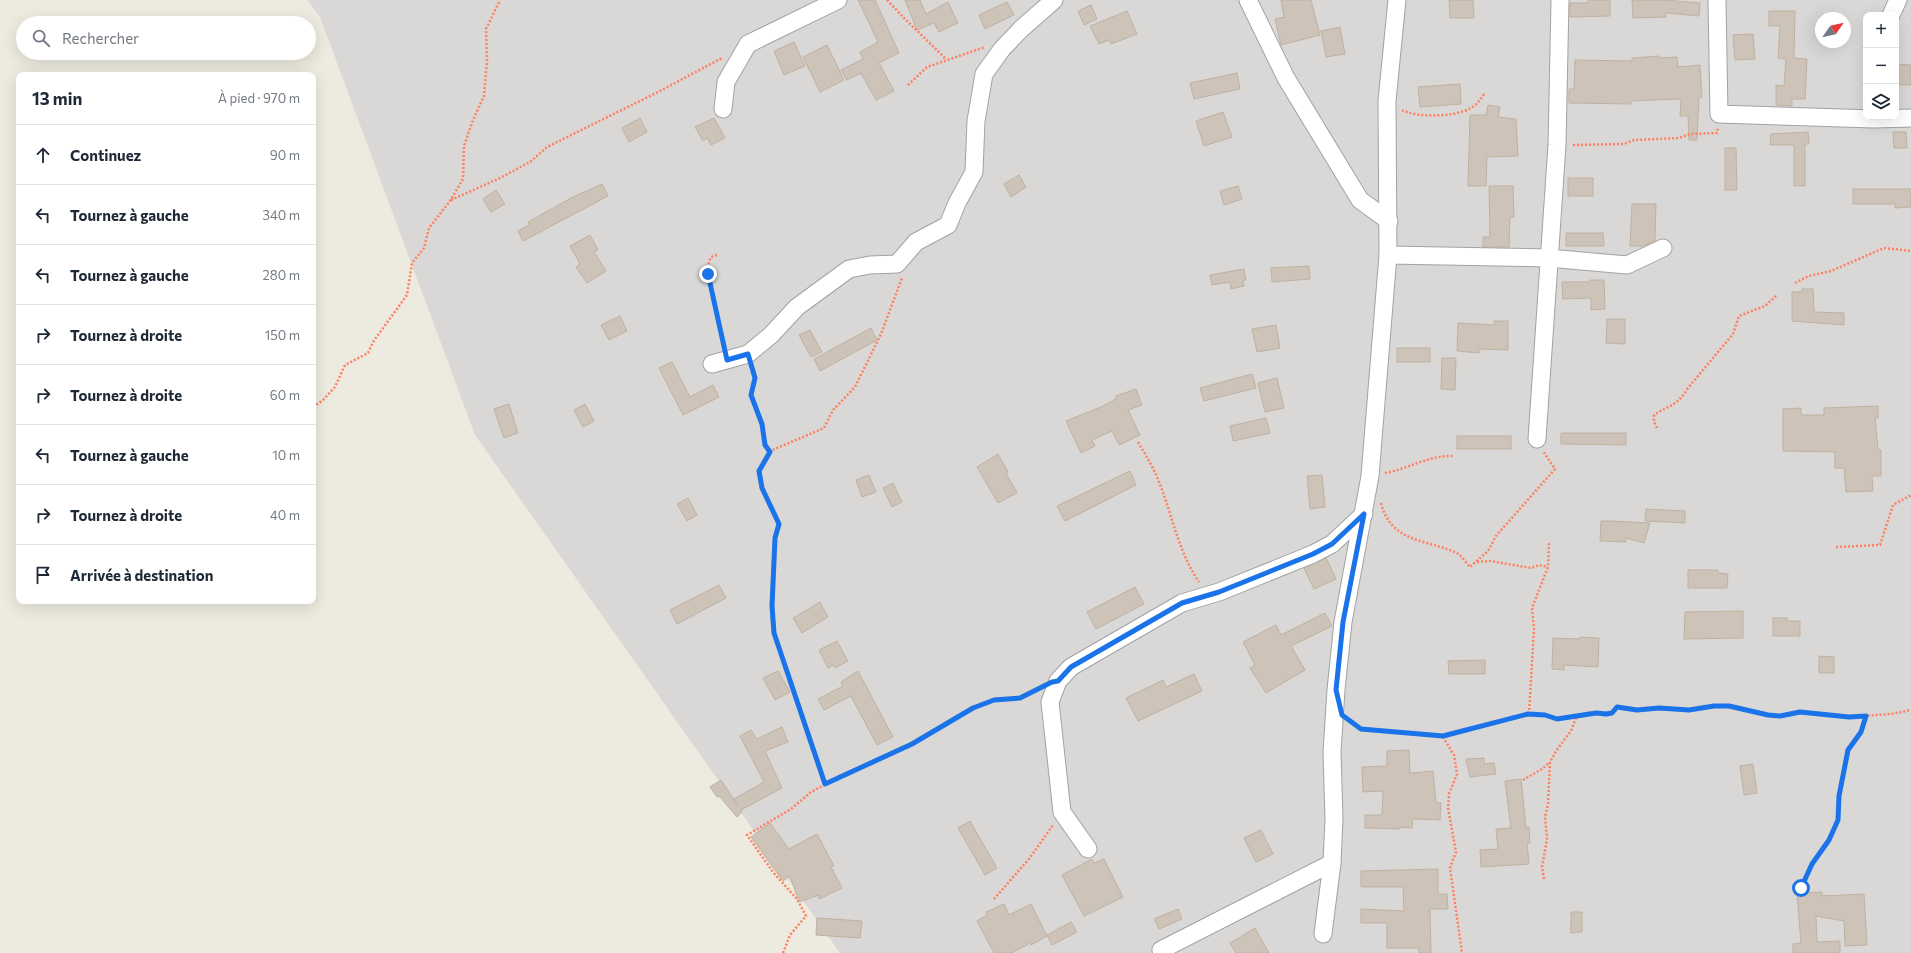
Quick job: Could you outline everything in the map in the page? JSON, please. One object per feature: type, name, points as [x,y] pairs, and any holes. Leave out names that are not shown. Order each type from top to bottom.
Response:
[{"type":"street","points":[[723,109],[726,82],[748,44],[838,0]]},
{"type":"street","points":[[720,362],[748,354],[772,335],[797,306],[849,269],[897,264],[916,242],[948,225],[957,202],[974,172],[976,121],[984,74],[1002,49],[1021,29],[1054,0]]},
{"type":"street","points":[[1248,0],[1286,78],[1360,200],[1389,221]]},
{"type":"street","points":[[1323,934],[1332,863],[1334,819],[1332,752],[1336,690],[1343,622],[1370,476],[1388,255],[1389,221],[1386,101],[1397,0]]},
{"type":"street","points":[[1537,439],[1548,258],[1557,145],[1560,0]]},
{"type":"street","points":[[1718,0],[1719,114],[1863,118]]},
{"type":"street","points":[[1892,12],[1898,0]]},
{"type":"street","points":[[1899,118],[1911,118]]},
{"type":"street","points":[[1388,255],[1548,258],[1628,265],[1664,248]]},
{"type":"street","points":[[1088,849],[1062,812],[1050,702],[1058,681],[1071,667],[1182,603],[1219,592],[1313,554],[1332,544],[1364,514]]},
{"type":"street","points":[[1161,950],[1332,863]]},
{"type":"path","points":[[316,405],[323,400],[335,387],[345,365],[368,353],[373,342],[406,295],[412,263],[424,248],[429,228],[450,201],[463,179],[464,146],[473,120],[484,96],[486,29],[500,0]]},
{"type":"path","points":[[887,0],[946,59]]},
{"type":"path","points":[[908,85],[927,67],[946,59],[977,50],[989,44]]},
{"type":"path","points":[[450,201],[500,178],[530,162],[547,147],[658,92],[728,55]]},
{"type":"path","points":[[1386,101],[1409,114],[1424,116],[1469,110],[1477,104],[1484,94]]},
{"type":"path","points":[[1557,145],[1624,144],[1634,140],[1679,138],[1690,134],[1717,133],[1719,114]]},
{"type":"path","points":[[1795,283],[1809,276],[1831,271],[1884,248],[1911,251]]},
{"type":"path","points":[[717,255],[711,258],[708,264],[708,274],[720,362]]},
{"type":"path","points":[[825,784],[774,633],[772,598],[775,538],[779,524],[762,488],[759,471],[770,452],[824,428],[832,410],[854,388],[881,334],[902,278],[906,272]]},
{"type":"path","points":[[1657,428],[1654,422],[1654,416],[1677,404],[1688,388],[1733,334],[1739,316],[1765,306],[1777,296]]},
{"type":"path","points":[[748,354],[755,378],[751,395],[762,424],[765,445],[770,452]]},
{"type":"path","points":[[1381,497],[1384,514],[1392,526],[1399,532],[1422,543],[1458,554],[1470,567],[1488,551],[1496,536],[1555,469],[1537,439]]},
{"type":"path","points":[[1138,442],[1157,477],[1178,542],[1192,571],[1201,584],[1219,592]]},
{"type":"path","points":[[1384,473],[1400,470],[1442,456],[1453,456]]},
{"type":"path","points":[[1836,547],[1880,545],[1893,505],[1911,495]]},
{"type":"path","points":[[1528,714],[1533,636],[1532,608],[1548,567],[1549,543]]},
{"type":"path","points":[[1476,562],[1490,561],[1530,568],[1539,565],[1548,567]]},
{"type":"path","points":[[783,953],[790,936],[806,916],[797,899],[773,872],[747,835],[778,817],[811,792],[825,784],[912,744],[973,708],[994,700],[1020,698],[1052,682],[1058,681]]},
{"type":"path","points":[[1348,720],[1361,729],[1443,736],[1528,714],[1545,715],[1557,719],[1577,715],[1612,713],[1617,707],[1637,710],[1659,708],[1689,710],[1714,706],[1729,706],[1768,715],[1780,716],[1800,712],[1849,717],[1891,714],[1911,710]]},
{"type":"path","points":[[1523,780],[1542,769],[1550,762],[1556,751],[1571,731],[1577,715]]},
{"type":"path","points":[[1801,888],[1812,864],[1829,840],[1838,820],[1839,796],[1848,750],[1861,732],[1866,716]]},
{"type":"path","points":[[1443,736],[1454,755],[1457,774],[1449,794],[1448,808],[1456,852],[1450,868],[1462,953]]},
{"type":"path","points":[[1544,879],[1542,867],[1547,839],[1545,817],[1548,804],[1550,762]]},
{"type":"path","points":[[994,899],[1029,859],[1062,812]]},
{"type":"shaded area","points":[[307,0],[1911,0],[1911,953],[840,953],[475,435],[320,17]]},
{"type":"building","points":[[858,0],[875,0],[899,53],[879,63],[894,91],[876,100],[861,73],[847,80],[841,70],[863,59],[860,52],[878,42]]},
{"type":"building","points":[[905,0],[920,0],[926,14],[948,2],[958,23],[939,32],[934,23],[917,30]]},
{"type":"building","points":[[1281,0],[1311,0],[1320,35],[1281,45],[1275,19],[1284,17]]},
{"type":"building","points":[[1449,0],[1473,0],[1474,18],[1450,18]]},
{"type":"building","points":[[1588,0],[1610,0],[1610,16],[1570,17],[1570,3],[1588,3]]},
{"type":"building","points":[[1632,0],[1665,0],[1700,3],[1699,16],[1666,13],[1666,17],[1633,18]]},
{"type":"building","points":[[1007,2],[1014,15],[985,29],[979,15]]},
{"type":"building","points":[[1091,5],[1097,19],[1084,25],[1078,11]]},
{"type":"building","points":[[1127,11],[1137,34],[1111,44],[1109,40],[1099,44],[1090,26]]},
{"type":"building","points":[[1769,11],[1795,11],[1794,58],[1807,59],[1805,99],[1792,99],[1792,106],[1776,105],[1776,85],[1784,86],[1786,59],[1778,58],[1780,26],[1769,26]]},
{"type":"building","points":[[1340,27],[1345,54],[1326,57],[1321,31]]},
{"type":"building","points":[[1753,34],[1755,59],[1735,60],[1733,35]]},
{"type":"building","points":[[794,42],[805,66],[784,75],[774,51]]},
{"type":"building","points":[[827,45],[844,80],[820,92],[803,57]]},
{"type":"building","points":[[1659,56],[1659,58],[1677,57],[1678,67],[1700,65],[1702,97],[1699,98],[1697,140],[1689,140],[1688,116],[1680,116],[1681,99],[1631,101],[1631,104],[1569,103],[1569,89],[1574,89],[1575,60],[1632,61],[1632,58]]},
{"type":"building","points":[[1899,64],[1911,65],[1911,85],[1899,85]]},
{"type":"building","points":[[1237,73],[1240,89],[1194,99],[1190,83]]},
{"type":"building","points":[[1460,84],[1461,104],[1420,107],[1418,87]]},
{"type":"building","points":[[1488,105],[1500,107],[1498,117],[1516,119],[1518,156],[1487,157],[1486,186],[1468,186],[1470,115],[1486,115]]},
{"type":"building","points":[[1223,112],[1232,137],[1204,146],[1196,121]]},
{"type":"building","points":[[640,118],[647,132],[629,142],[622,128]]},
{"type":"building","points":[[714,118],[725,138],[711,145],[707,138],[703,141],[695,127]]},
{"type":"building","points":[[1808,132],[1809,144],[1805,144],[1805,186],[1794,186],[1794,145],[1770,145],[1771,134]]},
{"type":"building","points":[[1893,132],[1906,132],[1907,148],[1894,148]]},
{"type":"building","points":[[1725,148],[1736,148],[1737,190],[1725,190]]},
{"type":"building","points":[[1019,175],[1026,187],[1011,197],[1004,184]]},
{"type":"building","points":[[1568,178],[1593,178],[1593,196],[1568,196]]},
{"type":"building","points":[[602,184],[608,196],[523,241],[518,231],[529,225],[528,222],[573,197]]},
{"type":"building","points":[[1238,186],[1242,199],[1224,205],[1220,191]]},
{"type":"building","points":[[1489,186],[1513,186],[1514,217],[1510,217],[1509,247],[1483,247],[1483,237],[1490,237]]},
{"type":"building","points":[[1853,189],[1911,189],[1911,207],[1895,208],[1895,204],[1853,204]]},
{"type":"building","points":[[496,190],[505,204],[491,212],[483,199]]},
{"type":"building","points":[[1632,204],[1656,204],[1655,241],[1643,246],[1630,246]]},
{"type":"building","points":[[1566,233],[1603,233],[1604,246],[1566,246]]},
{"type":"building","points":[[590,235],[598,250],[594,252],[606,271],[587,283],[576,267],[580,264],[570,246]]},
{"type":"building","points":[[1309,266],[1310,279],[1272,282],[1271,268]]},
{"type":"building","points":[[1244,269],[1246,280],[1243,280],[1244,286],[1231,289],[1230,282],[1212,285],[1210,275]]},
{"type":"building","points":[[1590,280],[1604,280],[1605,309],[1591,310],[1591,298],[1563,299],[1562,282],[1590,282]]},
{"type":"building","points":[[1802,289],[1813,289],[1814,312],[1844,313],[1844,325],[1792,321],[1792,292],[1802,292]]},
{"type":"building","points":[[620,316],[627,331],[609,340],[601,325]]},
{"type":"building","points":[[1607,319],[1625,319],[1625,344],[1606,343]]},
{"type":"building","points":[[1494,321],[1508,321],[1508,350],[1479,349],[1479,353],[1457,351],[1458,323],[1494,325]]},
{"type":"building","points":[[1276,325],[1280,348],[1257,352],[1252,329]]},
{"type":"building","points":[[871,328],[877,340],[820,371],[814,359]]},
{"type":"building","points":[[810,330],[822,352],[811,357],[799,335]]},
{"type":"building","points":[[1397,348],[1430,348],[1430,362],[1397,362]]},
{"type":"building","points":[[1442,358],[1456,358],[1455,390],[1441,389]]},
{"type":"building","points":[[672,362],[690,397],[713,385],[719,397],[683,415],[659,368]]},
{"type":"building","points":[[1252,374],[1256,388],[1204,401],[1200,388]]},
{"type":"building","points":[[1277,378],[1284,408],[1265,412],[1258,383]]},
{"type":"building","points":[[1136,389],[1142,405],[1128,410],[1140,435],[1119,445],[1112,431],[1092,440],[1095,446],[1081,453],[1066,421],[1101,407],[1116,399],[1116,396]]},
{"type":"building","points":[[509,404],[518,433],[504,438],[494,409]]},
{"type":"building","points":[[585,404],[594,421],[583,427],[574,410]]},
{"type":"building","points":[[1878,406],[1878,418],[1875,418],[1878,450],[1881,450],[1881,476],[1872,476],[1873,491],[1846,492],[1844,468],[1835,468],[1835,452],[1783,451],[1783,409],[1801,408],[1801,415],[1824,415],[1824,408]]},
{"type":"building","points":[[1266,418],[1270,433],[1233,441],[1230,426]]},
{"type":"building","points":[[1561,433],[1626,433],[1626,445],[1561,444]]},
{"type":"building","points":[[1457,436],[1511,436],[1511,449],[1457,449]]},
{"type":"building","points":[[998,454],[1017,493],[998,503],[977,467]]},
{"type":"building","points":[[1130,471],[1136,485],[1065,521],[1057,506]]},
{"type":"building","points":[[869,475],[876,492],[862,497],[856,480]]},
{"type":"building","points":[[1322,475],[1325,507],[1310,509],[1307,476]]},
{"type":"building","points":[[893,483],[902,502],[892,507],[883,488]]},
{"type":"building","points":[[688,498],[697,515],[687,521],[677,504]]},
{"type":"building","points":[[1646,509],[1685,511],[1685,523],[1645,521]]},
{"type":"building","points":[[1601,521],[1650,523],[1644,543],[1626,538],[1626,542],[1600,541]]},
{"type":"building","points":[[1326,558],[1336,579],[1314,589],[1304,568]]},
{"type":"building","points":[[1688,570],[1718,570],[1718,573],[1728,574],[1727,588],[1688,588]]},
{"type":"building","points":[[719,585],[726,598],[677,624],[670,610]]},
{"type":"building","points":[[1135,587],[1144,604],[1096,629],[1087,612]]},
{"type":"building","points":[[820,602],[828,617],[802,633],[793,618]]},
{"type":"building","points":[[1743,611],[1743,638],[1684,639],[1685,612]]},
{"type":"building","points":[[1325,613],[1332,626],[1291,646],[1305,670],[1266,693],[1250,668],[1255,665],[1243,642],[1276,625],[1281,635]]},
{"type":"building","points":[[1773,618],[1787,618],[1787,621],[1800,621],[1800,636],[1773,636]]},
{"type":"building","points":[[1580,637],[1599,638],[1598,667],[1564,665],[1564,670],[1552,669],[1553,638],[1580,639]]},
{"type":"building","points":[[837,641],[848,661],[835,668],[833,665],[828,668],[819,650]]},
{"type":"building","points":[[1819,656],[1834,657],[1834,673],[1819,673]]},
{"type":"building","points":[[1485,660],[1485,674],[1449,674],[1448,661]]},
{"type":"building","points":[[778,671],[790,692],[775,700],[763,678]]},
{"type":"building","points":[[858,671],[893,737],[877,745],[851,696],[824,710],[818,699],[843,686],[841,682]]},
{"type":"building","points":[[1194,674],[1202,691],[1138,721],[1126,698],[1163,680],[1166,687]]},
{"type":"building","points":[[782,727],[788,742],[765,751],[782,788],[741,810],[742,812],[737,817],[719,796],[717,797],[710,787],[721,780],[737,804],[734,799],[764,782],[740,736],[751,730],[757,739]]},
{"type":"building","points":[[1409,750],[1410,773],[1433,771],[1436,803],[1441,803],[1440,820],[1413,819],[1412,828],[1365,828],[1365,815],[1382,815],[1383,791],[1363,792],[1362,767],[1387,766],[1387,751]]},
{"type":"building","points":[[1484,758],[1484,764],[1494,763],[1496,774],[1470,777],[1466,759]]},
{"type":"building","points":[[1753,764],[1757,793],[1744,795],[1740,766]]},
{"type":"building","points":[[1521,779],[1526,827],[1529,827],[1530,843],[1527,843],[1529,864],[1481,867],[1480,850],[1498,849],[1496,829],[1511,828],[1505,781]]},
{"type":"building","points":[[970,821],[997,868],[985,875],[958,828]]},
{"type":"building","points":[[770,823],[789,849],[817,834],[834,866],[831,867],[842,888],[819,899],[819,895],[799,902],[790,876],[783,881],[751,837]]},
{"type":"building","points":[[1261,830],[1273,854],[1256,862],[1244,838]]},
{"type":"building","points":[[1092,859],[1094,863],[1104,859],[1123,897],[1084,916],[1062,875]]},
{"type":"building","points":[[1438,869],[1438,894],[1447,894],[1448,909],[1430,909],[1431,953],[1419,953],[1419,948],[1387,948],[1387,923],[1361,923],[1361,909],[1404,911],[1403,887],[1361,887],[1361,871]]},
{"type":"building","points":[[1822,892],[1822,896],[1864,894],[1867,945],[1845,946],[1844,921],[1816,916],[1817,942],[1840,941],[1840,953],[1793,953],[1793,944],[1801,943],[1797,893]]},
{"type":"building","points":[[1004,904],[1009,915],[1031,904],[1047,936],[1012,953],[994,953],[977,921],[987,915],[986,912]]},
{"type":"building","points":[[1178,909],[1182,919],[1159,929],[1154,919]]},
{"type":"building","points":[[1571,912],[1582,912],[1582,932],[1571,933]]},
{"type":"building","points":[[817,918],[862,921],[860,938],[816,935]]},
{"type":"building","points":[[1071,922],[1077,932],[1052,945],[1047,935]]},
{"type":"building","points":[[1255,928],[1269,953],[1236,953],[1230,943]]},
{"type":"route","points":[[708,274],[719,317],[727,360],[748,354],[755,378],[751,395],[762,424],[765,445],[770,452],[759,471],[762,488],[770,508],[779,524],[775,538],[772,606],[774,633],[825,784],[912,744],[973,708],[994,700],[1020,698],[1034,690],[1058,681],[1071,667],[1182,603],[1219,592],[1313,554],[1332,544],[1364,514],[1343,622],[1336,690],[1342,715],[1361,729],[1443,736],[1528,714],[1545,715],[1557,719],[1577,715],[1612,713],[1617,707],[1637,710],[1659,708],[1689,710],[1714,706],[1729,706],[1768,715],[1780,716],[1800,712],[1832,714],[1849,717],[1866,716],[1861,732],[1848,750],[1839,796],[1838,820],[1829,840],[1812,864],[1801,888]]}]
